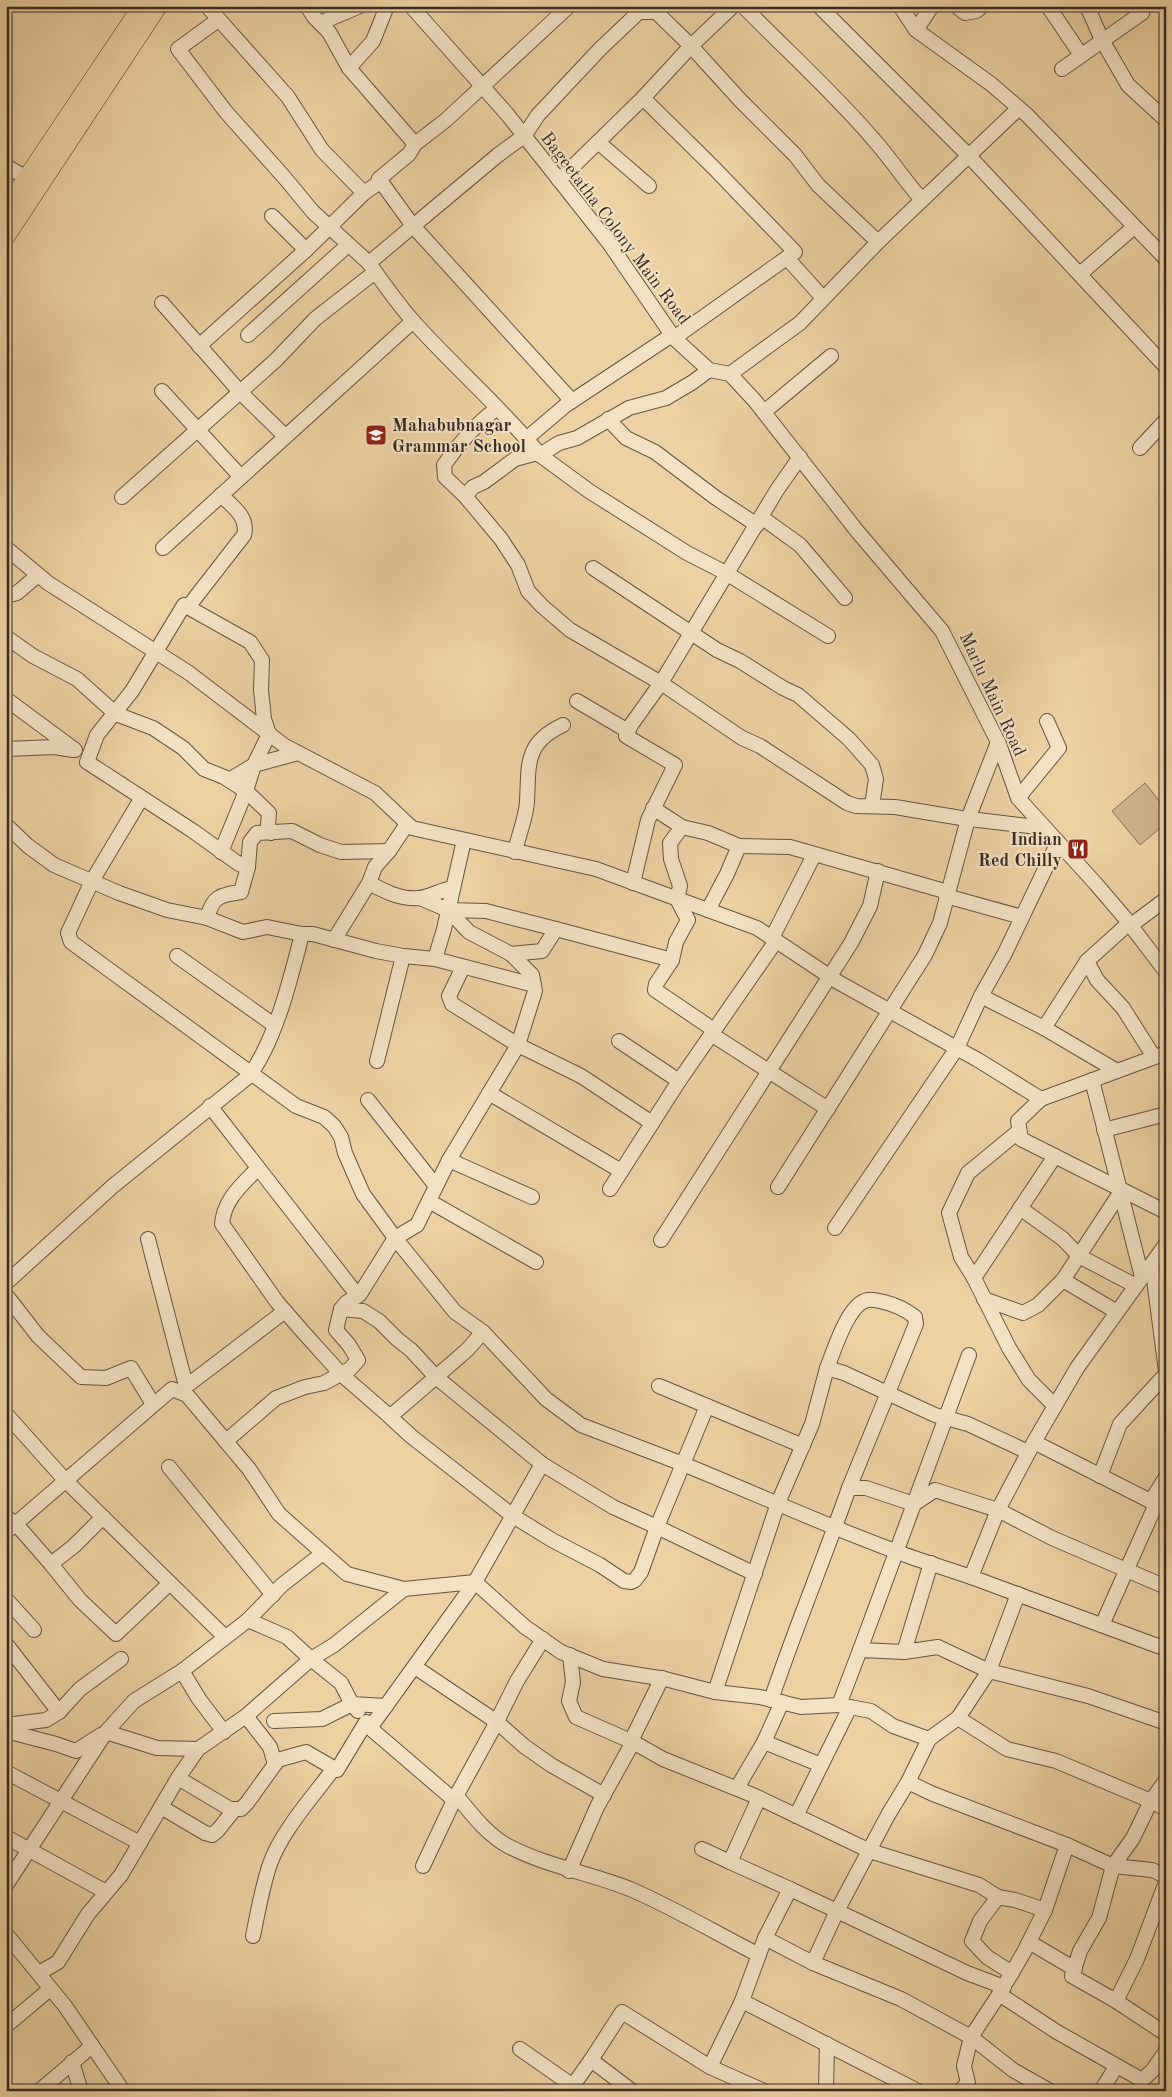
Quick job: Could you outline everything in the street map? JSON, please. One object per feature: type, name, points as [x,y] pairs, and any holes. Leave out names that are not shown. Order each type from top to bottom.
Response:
[{"type":"main road","points":[[6,210],[142,6]]},
{"type":"main road","points":[[6,236],[158,6]]},
{"type":"street","points":[[207,6],[288,97],[322,150],[364,193]]},
{"type":"street","points":[[307,6],[329,32],[350,68],[415,144]]},
{"type":"street","points":[[320,23],[360,6]]},
{"type":"street","points":[[350,68],[373,41],[387,6]]},
{"type":"street","name":"Bageetatha Colony Main Road","points":[[411,6],[524,136],[559,180],[609,244],[673,337],[709,370]]},
{"type":"street","points":[[199,346],[306,250],[364,193],[377,184],[378,179],[409,154],[415,144],[446,120],[569,6]]},
{"type":"street","points":[[559,180],[733,6]]},
{"type":"street","points":[[743,6],[822,84],[875,140],[922,200]]},
{"type":"street","points":[[819,6],[969,156],[1166,368]]},
{"type":"street","points":[[900,6],[916,30],[991,84],[1019,108],[1166,259]]},
{"type":"street","points":[[916,30],[932,6]]},
{"type":"street","points":[[956,6],[965,13],[976,11],[982,6]]},
{"type":"street","points":[[1048,6],[1081,55]]},
{"type":"street","points":[[1087,6],[1102,40],[1128,85],[1166,120]]},
{"type":"street","points":[[122,497],[276,360],[315,319],[372,267],[413,226],[498,155],[524,136],[538,115],[600,49],[640,12],[656,8],[740,100],[795,155],[818,185],[878,242]]},
{"type":"street","points":[[1062,68],[1142,13]]},
{"type":"street","points":[[218,20],[178,49],[226,112],[284,176],[313,212],[372,267],[413,321],[488,396],[539,454],[589,491],[687,553],[726,574],[828,636]]},
{"type":"street","points":[[526,439],[572,401],[673,337],[795,252],[643,98]]},
{"type":"street","points":[[730,374],[800,323],[878,242],[1019,108]]},
{"type":"street","points":[[598,142],[648,186]]},
{"type":"street","points":[[6,166],[27,178]]},
{"type":"street","points":[[378,179],[413,226],[572,401]]},
{"type":"street","points":[[272,216],[306,250]]},
{"type":"street","points":[[1080,274],[1134,227]]},
{"type":"street","points":[[248,335],[348,244]]},
{"type":"street","points":[[786,258],[824,298]]},
{"type":"street","points":[[162,303],[240,392],[286,436]]},
{"type":"street","points":[[163,548],[413,321]]},
{"type":"street","points":[[764,412],[830,356]]},
{"type":"street","points":[[465,496],[473,487],[484,482],[515,459],[539,454],[559,443],[577,438],[630,408],[666,398],[709,370],[730,374],[800,457],[726,574],[662,683],[626,736],[675,765],[648,820],[633,883]]},
{"type":"street","points":[[162,391],[241,477]]},
{"type":"street","points":[[497,408],[482,420],[458,445],[444,465],[445,477],[465,496],[501,539],[518,565],[528,590],[542,606],[570,630],[662,683],[742,738],[760,746],[847,804],[896,807],[968,819],[1045,828]]},
{"type":"street","points":[[608,419],[626,438],[655,452],[716,498],[800,545],[845,598]]},
{"type":"street","points":[[1140,448],[1166,420]]},
{"type":"street","name":"Marlu Main Road","points":[[800,457],[857,531],[942,631],[998,742],[1018,798],[1102,890],[1166,972]]},
{"type":"street","points":[[188,607],[244,535],[245,524],[241,515],[221,495]]},
{"type":"street","points":[[6,548],[48,583],[190,673],[285,746],[375,794],[412,828],[596,869],[757,928],[830,977],[957,1048],[1041,1099]]},
{"type":"street","points":[[593,568],[717,650],[740,661],[782,688],[798,695],[849,740],[872,765],[876,779],[872,806]]},
{"type":"street","points":[[6,596],[17,593],[38,575]]},
{"type":"street","points":[[221,852],[246,791],[254,765],[269,734],[264,719],[260,690],[262,660],[250,642],[184,605],[116,714],[97,735],[87,762],[141,799],[193,831],[221,852],[248,867]]},
{"type":"street","points":[[6,637],[33,656],[77,679],[116,714],[153,728],[183,748],[204,769],[229,780],[246,791],[269,813],[268,825],[272,833]]},
{"type":"street","points":[[6,700],[75,750]]},
{"type":"street","points":[[577,701],[628,731]]},
{"type":"street","points":[[1018,798],[1059,748],[1047,721]]},
{"type":"street","points":[[514,852],[527,804],[528,764],[534,748],[549,732],[563,725]]},
{"type":"street","points":[[778,1187],[925,955],[940,923],[968,819],[998,742]]},
{"type":"street","points":[[6,749],[55,747],[91,752]]},
{"type":"street","points":[[229,780],[254,765],[298,753]]},
{"type":"street","points":[[141,799],[92,881],[68,933],[71,942],[296,1106],[324,1117],[334,1126],[342,1137],[345,1153],[362,1194],[395,1238],[455,1312],[483,1332],[546,1399],[581,1425],[683,1464],[895,1551],[972,1577],[1166,1649]]},
{"type":"street","points":[[653,808],[682,827],[708,832],[739,846],[784,846],[878,872],[1022,917]]},
{"type":"street","points":[[334,940],[369,883],[375,867],[389,851],[407,824]]},
{"type":"street","points":[[6,825],[28,846],[54,865],[167,910],[207,918],[243,932],[267,927],[302,934],[314,934],[403,956],[435,959],[463,967],[533,980]]},
{"type":"street","points":[[682,827],[670,843],[671,859],[680,886],[678,899],[688,920],[676,942],[672,960],[656,984],[655,990],[768,1071],[828,1110]]},
{"type":"street","points":[[207,918],[210,905],[217,898],[241,892],[248,867],[250,842],[257,833],[292,831],[320,845],[341,852],[389,851]]},
{"type":"street","points":[[435,959],[464,840]]},
{"type":"street","points":[[835,1228],[957,1048],[980,996],[1005,953],[1058,842]]},
{"type":"street","points":[[708,910],[739,846]]},
{"type":"street","points":[[610,1189],[679,1081],[774,940],[814,855]]},
{"type":"street","points":[[661,1240],[851,943],[870,906],[878,872]]},
{"type":"street","points":[[369,883],[403,898],[420,898],[441,890],[453,888]]},
{"type":"street","points":[[420,898],[448,910],[486,911],[672,960]]},
{"type":"street","points":[[1044,1028],[1088,961],[1129,925],[1166,899]]},
{"type":"street","points":[[448,910],[469,932],[511,954],[533,980]]},
{"type":"street","points":[[226,1441],[276,1398],[305,1386],[324,1383],[350,1369],[358,1360],[349,1345],[336,1330],[341,1309],[346,1303],[360,1294],[395,1238],[417,1225],[449,1160],[518,1045],[535,991],[533,980],[542,951],[556,929]]},
{"type":"street","points":[[6,1283],[113,1186],[251,1073],[259,1063],[274,1025],[302,934]]},
{"type":"street","points":[[511,954],[542,951]]},
{"type":"street","points":[[177,956],[274,1025]]},
{"type":"street","points":[[377,1061],[403,956]]},
{"type":"street","points":[[1088,961],[1097,980],[1123,1008],[1160,1055],[1041,1099],[1018,1121],[1021,1139],[1120,1191],[1166,1212]]},
{"type":"street","points":[[463,967],[449,996],[449,1000],[518,1045],[581,1076],[652,1122]]},
{"type":"street","points":[[980,996],[1044,1028],[1117,1071]]},
{"type":"street","points":[[619,1041],[679,1081]]},
{"type":"street","points":[[1092,1080],[1120,1191],[1139,1282]]},
{"type":"street","points":[[489,1093],[621,1171]]},
{"type":"street","points":[[368,1100],[436,1186]]},
{"type":"street","points":[[210,1106],[358,1296]]},
{"type":"street","points":[[1104,1130],[1166,1114]]},
{"type":"street","points":[[1019,1131],[968,1173],[949,1213],[961,1256],[1009,1348],[1029,1380],[1055,1406]]},
{"type":"street","points":[[974,1278],[1055,1156]]},
{"type":"street","points":[[449,1160],[532,1197]]},
{"type":"street","points":[[258,1168],[230,1198],[223,1210],[222,1224],[285,1311],[342,1374],[419,1442],[513,1516],[624,1581],[631,1582],[635,1580],[641,1572],[657,1527],[707,1406]]},
{"type":"street","points":[[984,1299],[1023,1313],[1038,1305],[1063,1280],[1120,1191]]},
{"type":"street","points":[[429,1201],[536,1262]]},
{"type":"street","points":[[1020,1208],[1062,1239],[1079,1256],[1139,1282]]},
{"type":"street","points":[[148,1239],[182,1389],[249,1469],[279,1514],[347,1574],[404,1589],[475,1582],[525,1627],[570,1655],[603,1669],[662,1678],[715,1692],[777,1701],[801,1707],[845,1706],[871,1711],[893,1726],[929,1739]]},
{"type":"street","points":[[972,1577],[998,1510],[1031,1447],[1077,1368],[1166,1244]]},
{"type":"street","points":[[1100,1476],[1120,1424],[1166,1372],[1152,1264]]},
{"type":"street","points":[[1063,1280],[1117,1312]]},
{"type":"street","points":[[6,1295],[38,1336],[81,1377],[106,1378],[131,1368],[154,1404]]},
{"type":"street","points":[[715,1692],[778,1503],[812,1424],[827,1368],[851,1311],[867,1300],[896,1305],[915,1318],[916,1324],[849,1488],[836,1527],[793,1636],[777,1701],[764,1742],[737,1788]]},
{"type":"street","points":[[341,1309],[362,1311],[379,1321],[397,1340],[411,1350],[436,1377],[542,1464],[613,1507],[755,1574]]},
{"type":"street","points":[[170,1583],[116,1634],[80,1600],[51,1564],[10,1524],[172,1389],[182,1389],[285,1311]]},
{"type":"street","points":[[387,1414],[393,1414],[467,1350],[483,1332]]},
{"type":"street","points":[[796,1816],[821,1765],[845,1706],[860,1650],[969,1355]]},
{"type":"street","points":[[827,1368],[844,1372],[888,1394],[909,1401],[935,1415],[968,1424],[1031,1447],[1100,1476],[1158,1504]]},
{"type":"street","points":[[659,1386],[803,1446]]},
{"type":"street","points":[[6,1414],[65,1480],[225,1637]]},
{"type":"street","points":[[246,1716],[270,1747],[274,1761],[306,1752],[337,1770],[368,1725],[386,1706],[415,1667],[475,1582],[542,1464]]},
{"type":"street","points":[[169,1467],[273,1595]]},
{"type":"street","points":[[1102,1625],[1158,1504],[1166,1477]]},
{"type":"street","points":[[849,1488],[866,1488],[914,1504]]},
{"type":"street","points":[[914,1504],[935,1490],[998,1510],[1052,1538],[1166,1587]]},
{"type":"street","points":[[51,1564],[74,1546],[103,1518]]},
{"type":"street","points":[[6,1885],[106,1732],[134,1701],[182,1671],[248,1620],[282,1585],[323,1553]]},
{"type":"street","points":[[904,1652],[931,1563]]},
{"type":"street","points":[[39,1973],[58,1962],[88,1914],[121,1874],[178,1778],[198,1749],[246,1716],[311,1660],[334,1645],[404,1589]]},
{"type":"street","points":[[813,1963],[837,1911],[888,1814],[908,1782],[929,1739],[958,1718],[989,1671],[1018,1594]]},
{"type":"street","points":[[6,1599],[34,1630]]},
{"type":"street","points":[[248,1620],[287,1637],[311,1660],[341,1683],[352,1704],[368,1725],[455,1797],[482,1826],[507,1846],[569,1870],[619,1884],[661,1902],[759,1955]]},
{"type":"street","points":[[423,1866],[455,1797],[497,1722],[516,1682],[543,1639]]},
{"type":"street","points":[[6,1644],[59,1712]]},
{"type":"street","points":[[860,1650],[904,1652],[938,1647],[989,1671],[1088,1696],[1166,1723]]},
{"type":"street","points":[[570,1655],[573,1682],[569,1701],[576,1717],[632,1741],[663,1759],[759,1798],[870,1851],[979,1885],[998,1897],[1015,1900],[1045,1910]]},
{"type":"street","points":[[6,1725],[46,1720],[59,1712],[80,1689],[121,1659]]},
{"type":"street","points":[[415,1667],[497,1722],[524,1746],[551,1765],[604,1795]]},
{"type":"street","points":[[182,1671],[199,1699],[224,1732]]},
{"type":"street","points":[[569,1870],[662,1678]]},
{"type":"street","points":[[274,1721],[322,1719],[352,1704],[386,1706]]},
{"type":"street","points":[[958,1718],[1007,1749],[1056,1761],[1166,1809]]},
{"type":"street","points":[[6,1731],[76,1751],[106,1732]]},
{"type":"street","points":[[106,1732],[156,1748],[198,1749]]},
{"type":"street","points":[[764,1742],[821,1765]]},
{"type":"street","points":[[178,1778],[234,1810],[241,1809],[248,1804],[278,1760]]},
{"type":"street","points":[[253,1936],[266,1878],[278,1846],[334,1768]]},
{"type":"street","points":[[6,1772],[140,1843]]},
{"type":"street","points":[[1166,1780],[1151,1801],[1133,1838],[1113,1866],[1098,1918],[1080,1951],[1072,1976],[1116,2001],[1166,2034]]},
{"type":"street","points":[[908,1782],[933,1794],[1067,1845],[1113,1866],[1152,1870],[1166,1876]]},
{"type":"street","points":[[730,1862],[759,1798]]},
{"type":"street","points":[[161,1807],[212,1835],[234,1810]]},
{"type":"street","points":[[6,1837],[106,1892]]},
{"type":"street","points":[[960,2091],[968,2083],[964,2066],[971,2037],[1012,1973],[1045,1910],[1067,1845]]},
{"type":"street","points":[[702,1849],[837,1911],[1001,1991],[1116,2067],[1142,2080],[1153,2070],[1166,2050],[1162,2046],[1166,2041]]},
{"type":"street","points":[[1116,2001],[1137,1959],[1166,1882]]},
{"type":"street","points":[[710,2067],[742,2001],[766,1938],[790,1889]]},
{"type":"street","points":[[998,1897],[980,1921],[972,1941],[987,1957],[1012,1973]]},
{"type":"street","points":[[6,1934],[39,1973],[123,2091]]},
{"type":"street","points":[[766,1938],[813,1963],[901,1999],[971,2037],[1013,2070],[1050,2091]]},
{"type":"street","points":[[1029,1942],[1075,1968]]},
{"type":"street","points":[[6,2026],[50,1989]]},
{"type":"street","points":[[742,2001],[918,2091]]},
{"type":"street","points":[[520,2049],[571,2089],[622,2012],[710,2067],[764,2091]]},
{"type":"street","points":[[826,2091],[827,2044]]},
{"type":"street","points":[[39,2091],[92,2046]]},
{"type":"street","points":[[591,2060],[632,2091]]},
{"type":"street","points":[[72,2062],[81,2091]]},
{"type":"street","points":[[1101,2091],[1116,2067]]},
{"type":"shaded area","points":[[1145,783],[1166,809],[1166,823],[1140,845],[1112,811]]},
{"type":"place","name":"Mahabubnagar Grammar School","points":[[376,435]]},
{"type":"place","name":"Indian Red Chilly","points":[[1078,849]]}]
